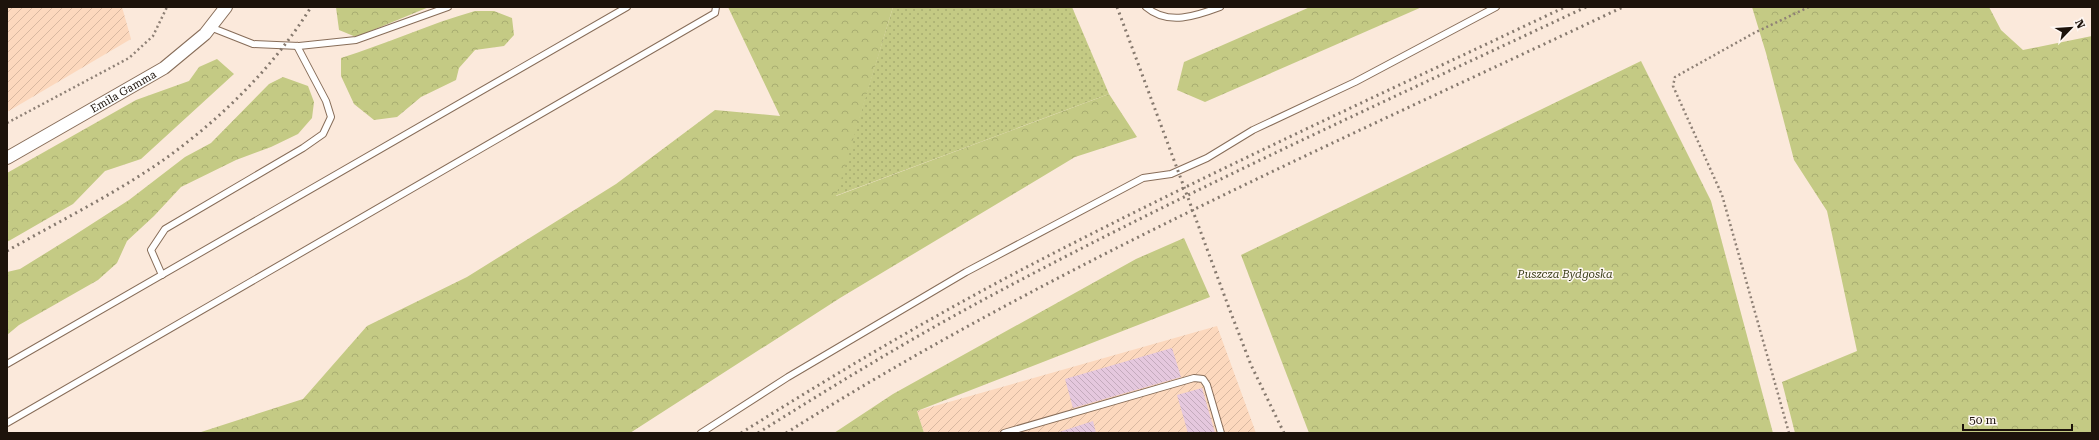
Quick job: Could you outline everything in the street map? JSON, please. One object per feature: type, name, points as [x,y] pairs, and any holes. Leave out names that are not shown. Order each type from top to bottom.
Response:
[{"type":"street","name":"Emila Gamma","points":[[7,158],[164,68],[186,51],[210,27],[226,7]]},
{"type":"lane","points":[[210,27],[253,44],[297,46],[356,40],[448,7]]},
{"type":"lane","points":[[7,364],[627,7]]},
{"type":"lane","points":[[7,423],[715,13],[716,7]]},
{"type":"lane","points":[[1146,7],[1153,13],[1168,18],[1194,17],[1220,7]]},
{"type":"lane","points":[[701,433],[788,377],[966,272],[1143,178],[1171,174],[1207,158],[1253,130],[1355,82],[1496,7]]},
{"type":"lane","points":[[162,275],[151,250],[165,229],[303,148],[323,134],[331,117],[326,100],[297,46]]},
{"type":"lane","points":[[1004,433],[1194,378],[1203,379],[1207,385],[1221,433]]},
{"type":"path","points":[[7,123],[129,58],[152,36],[167,7]]},
{"type":"path","points":[[1789,433],[1722,195],[1673,86],[1675,76],[1754,33],[1810,7]]},
{"type":"shaded area","points":[[7,7],[122,7],[131,39],[7,112]]},
{"type":"shaded area","points":[[1217,326],[1256,433],[924,433],[917,411]]},
{"type":"green space","points":[[336,7],[429,7],[356,37],[339,30]]},
{"type":"green space","points":[[728,7],[893,7],[836,196],[1109,94],[1137,137],[1075,157],[840,298],[630,433],[198,433],[303,399],[367,326],[467,277],[616,184],[715,110],[780,116]]},
{"type":"green space","points":[[893,7],[1072,7],[1109,94],[835,196]]},
{"type":"green space","points":[[1310,7],[1422,7],[1205,102],[1177,90],[1184,62]]},
{"type":"green space","points":[[1752,7],[1989,7],[2001,30],[2023,50],[2092,36],[2092,433],[1795,433],[1782,382],[1857,351],[1827,211],[1794,160],[1766,53]]},
{"type":"green space","points":[[475,11],[494,11],[512,18],[514,35],[504,46],[475,50],[459,68],[456,80],[421,97],[397,117],[374,120],[354,104],[341,76],[341,58]]},
{"type":"green space","points":[[217,59],[234,74],[141,159],[105,171],[73,204],[7,242],[7,173],[136,100],[189,81],[199,67]]},
{"type":"green space","name":"Puszcza Bydgoska","points":[[1641,61],[1711,201],[1773,433],[1309,433],[1241,255]]},
{"type":"green space","points":[[283,77],[308,86],[314,102],[312,118],[298,134],[271,147],[236,160],[181,187],[154,216],[127,241],[117,263],[98,280],[19,325],[7,335],[7,272],[20,269],[70,238],[129,200],[185,157],[211,143],[269,84]]},
{"type":"green space","points":[[1184,238],[1210,297],[917,411],[924,433],[834,433],[893,394],[1136,259]]},
{"type":"building","points":[[1172,348],[1181,377],[1073,408],[1065,379]]},
{"type":"building","points":[[1202,388],[1215,433],[1188,433],[1177,395]]},
{"type":"building","points":[[1093,421],[1096,433],[1056,433]]},
{"type":"railway","points":[[7,251],[130,182],[169,156],[210,124],[248,88],[265,69],[282,49],[311,7]]},
{"type":"railway","points":[[1117,7],[1251,365],[1284,433]]},
{"type":"railway","points":[[741,433],[895,340],[1052,254],[1243,159],[1565,7]]},
{"type":"railway","points":[[758,433],[906,343],[966,309],[1069,255],[1289,146],[1586,7]]},
{"type":"railway","points":[[786,433],[886,372],[1093,260],[1304,157],[1623,7]]}]
